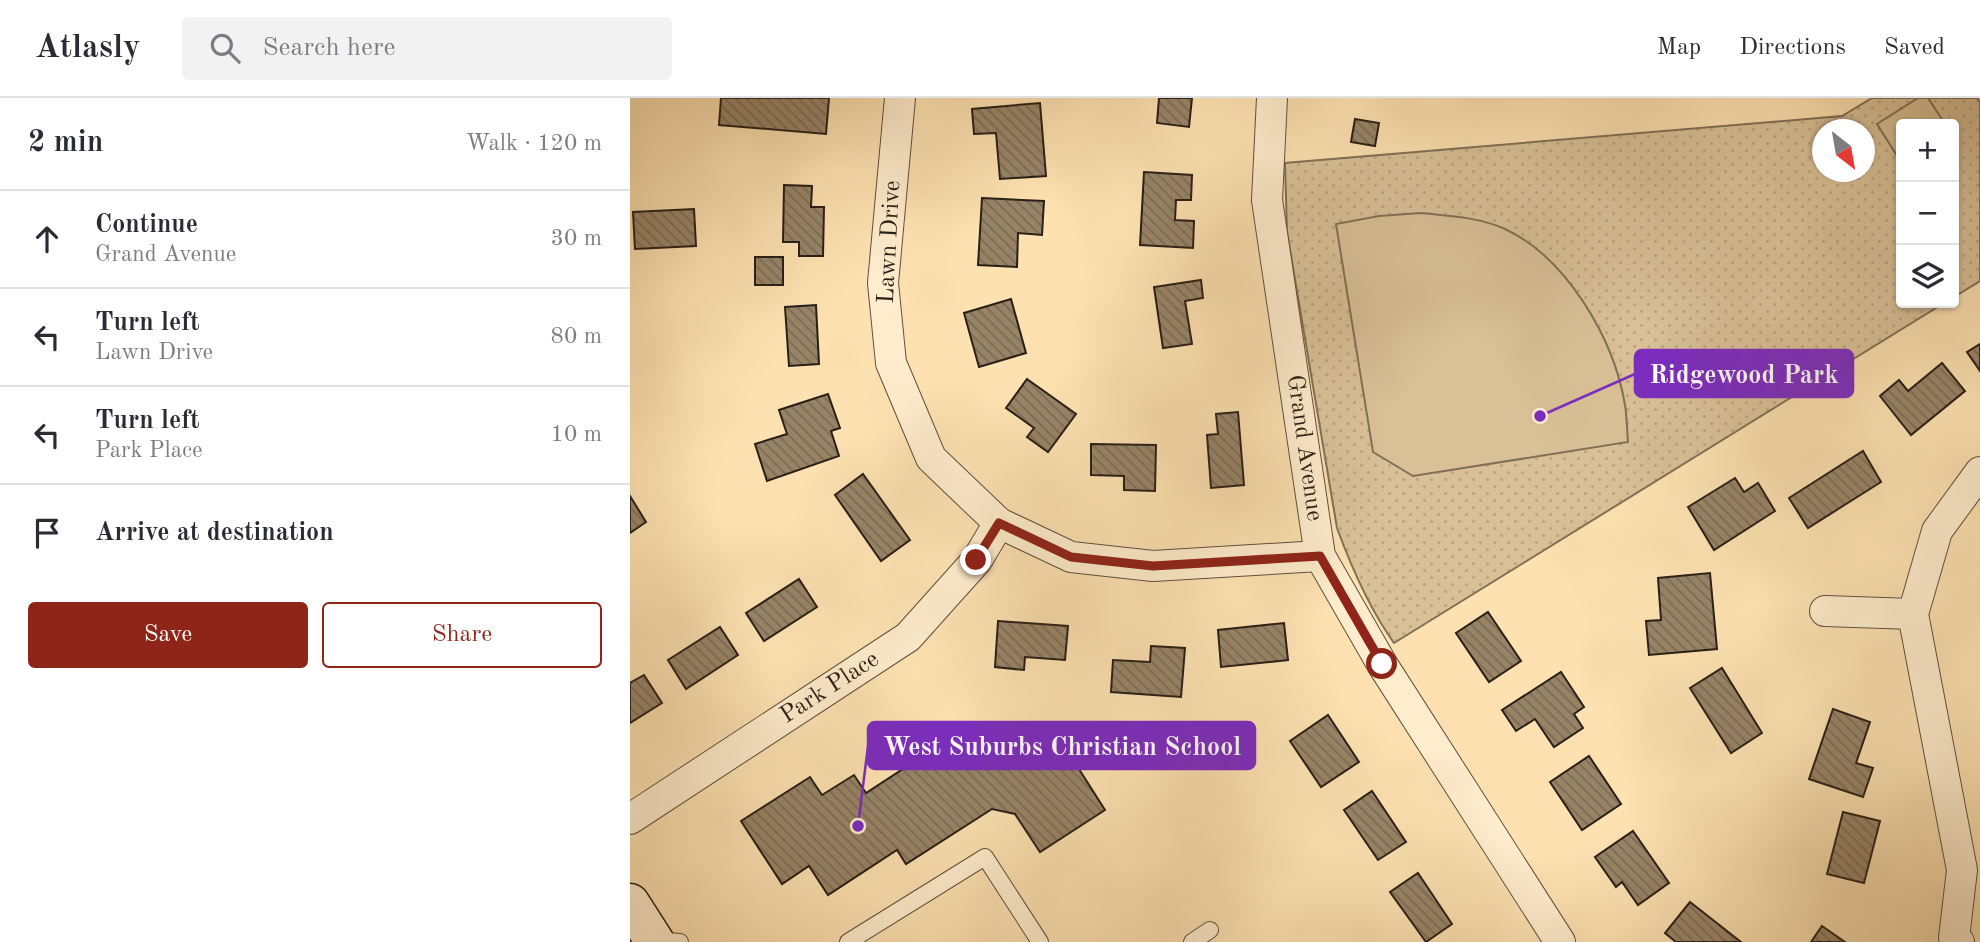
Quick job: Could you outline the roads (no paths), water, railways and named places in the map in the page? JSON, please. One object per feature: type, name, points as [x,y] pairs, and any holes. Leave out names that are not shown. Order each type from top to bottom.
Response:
[{"type":"main road","points":[[630,903],[663,942]]},
{"type":"street","name":"Lawn Drive","points":[[900,98],[883,283],[891,363],[931,458],[999,523],[1071,557],[1153,566],[1320,556]]},
{"type":"street","name":"Grand Avenue","points":[[1272,98],[1268,200],[1320,556],[1382,664],[1560,942]]},
{"type":"street","points":[[1954,941],[1962,870],[1913,614],[1937,531],[1980,472]]},
{"type":"street","name":"Park Place","points":[[630,819],[908,637],[976,560],[999,523]]},
{"type":"street","points":[[1825,611],[1913,614]]},
{"type":"lane","points":[[848,942],[985,857],[1040,942]]},
{"type":"lane","points":[[1192,942],[1210,930]]},
{"type":"place","name":"Ridgewood Park","points":[[1540,416]]},
{"type":"place","name":"West Suburbs Christian School","points":[[858,826]]}]
